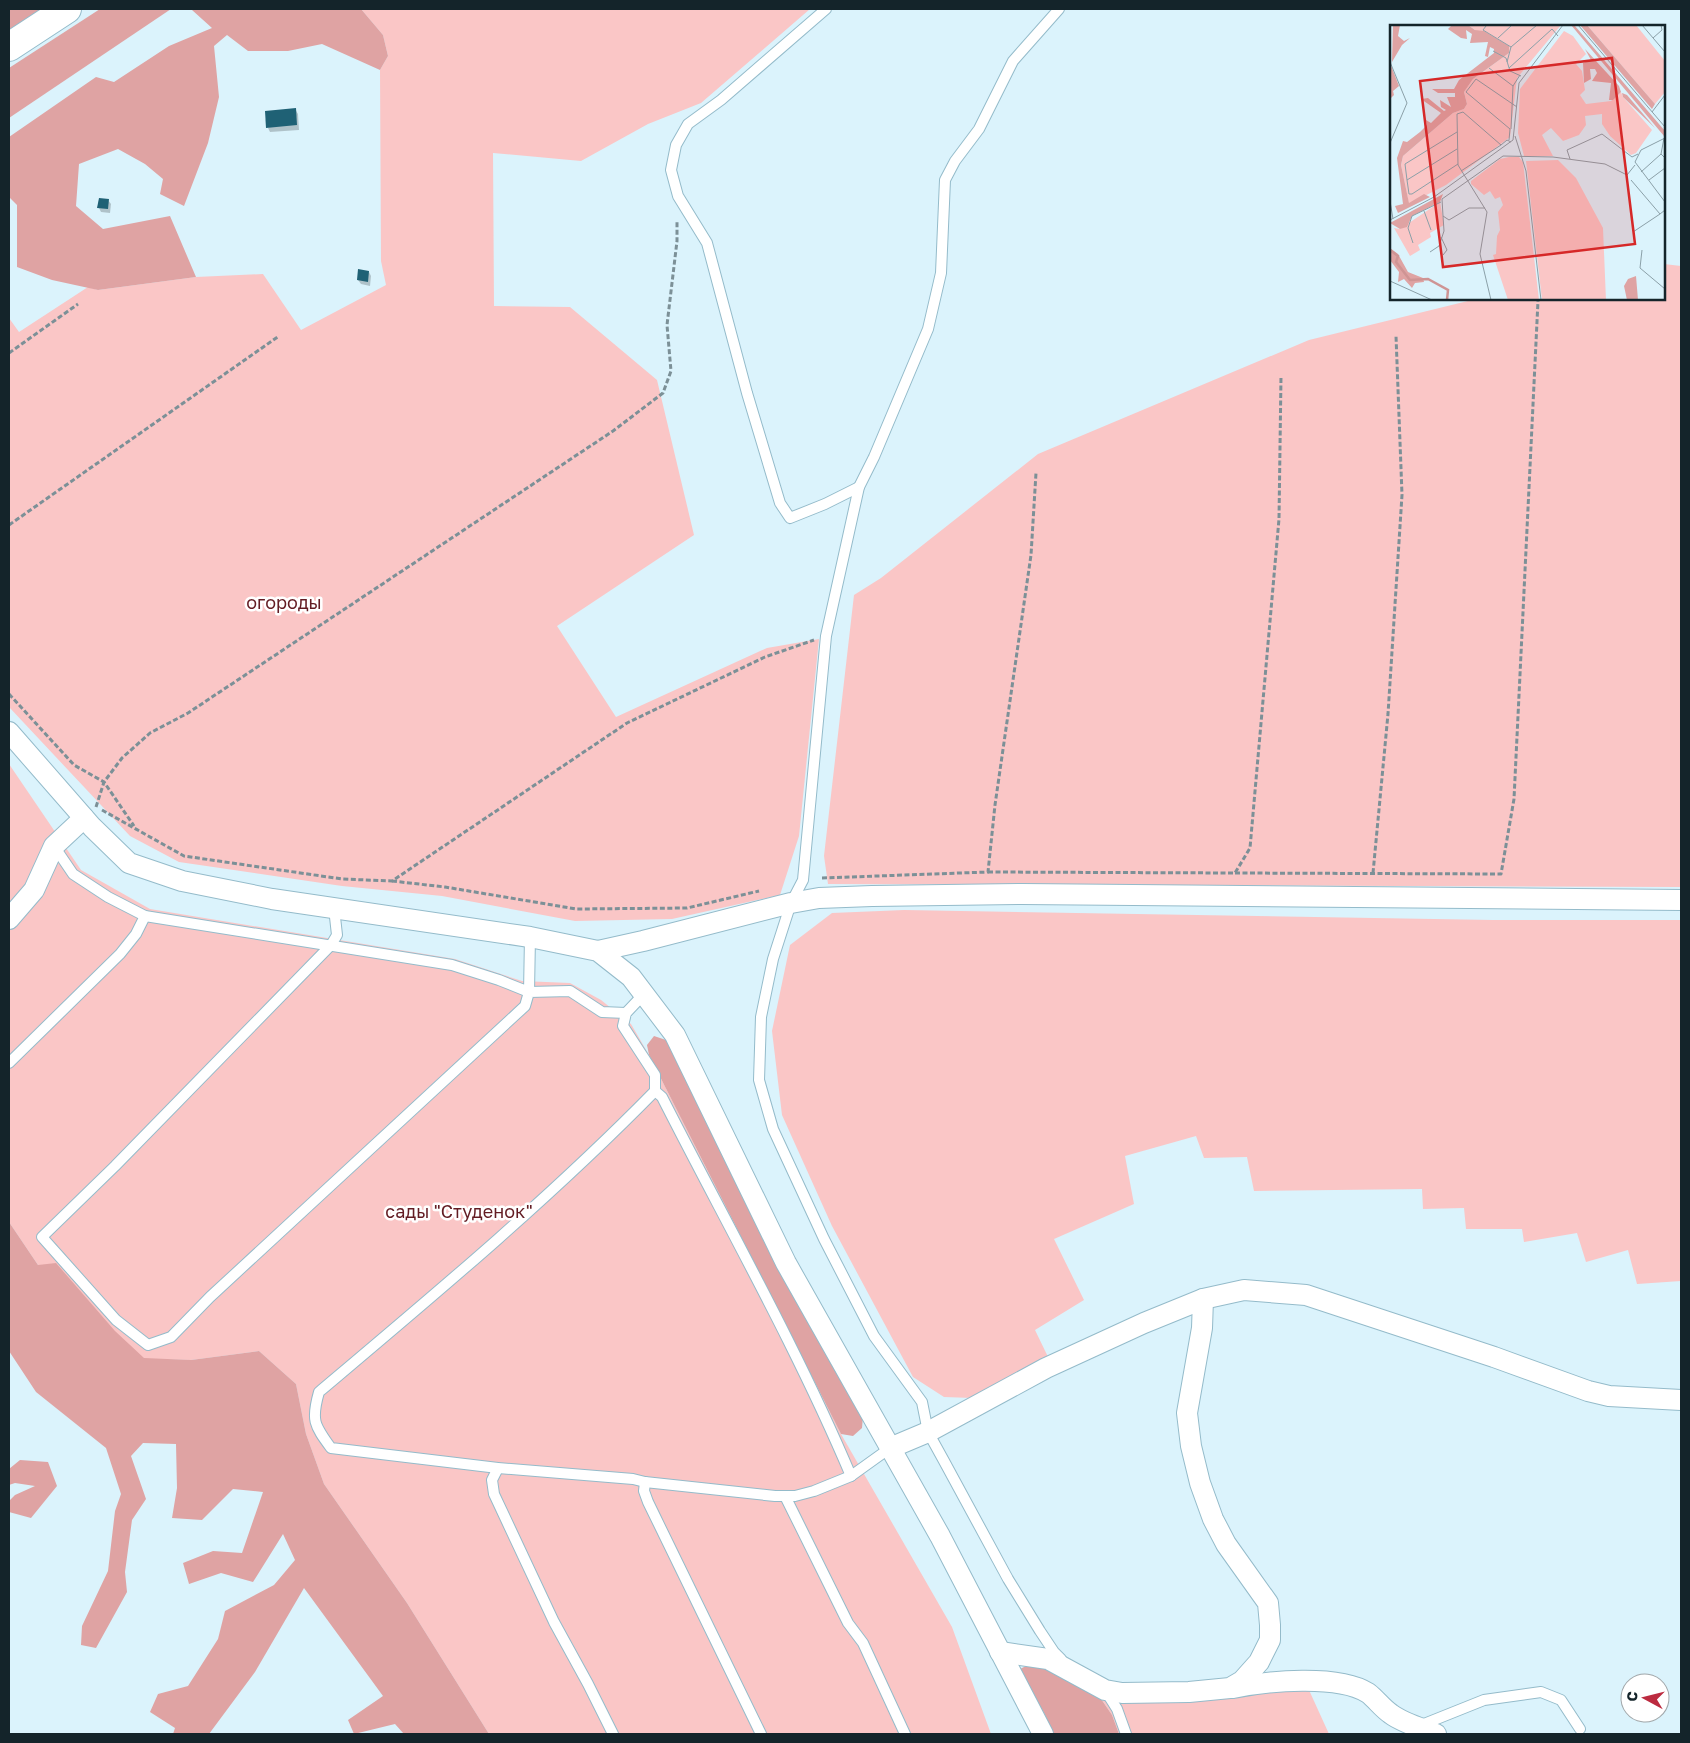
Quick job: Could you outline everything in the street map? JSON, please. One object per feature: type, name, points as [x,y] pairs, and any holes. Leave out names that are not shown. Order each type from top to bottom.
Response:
[{"type":"street","points":[[9,47],[67,9]]},
{"type":"street","points":[[9,732],[91,812],[129,863],[182,881],[272,899],[530,937],[598,951],[660,937],[791,902],[820,898],[1013,894],[1681,900]]},
{"type":"street","points":[[9,919],[34,890],[54,846],[91,812]]},
{"type":"street","points":[[598,951],[631,977],[676,1035],[786,1263],[940,1536],[1042,1734]]},
{"type":"street","points":[[890,1448],[928,1432],[1046,1368],[1144,1323],[1203,1299],[1244,1290],[1306,1295],[1588,1391],[1609,1396],[1681,1400]]},
{"type":"street","points":[[1203,1299],[1202,1328],[1187,1413],[1191,1446],[1200,1484],[1213,1519],[1226,1544],[1268,1603],[1270,1625],[1270,1640],[1259,1662],[1242,1681],[1230,1688]]},
{"type":"street","points":[[1000,1652],[1048,1659],[1105,1690],[1122,1693],[1189,1692],[1287,1681],[1327,1682],[1347,1685],[1368,1693],[1391,1714],[1436,1734]]},
{"type":"lane","points":[[826,9],[721,100],[688,124],[676,145],[671,170],[678,196],[707,243],[747,393],[780,503],[790,518],[825,504],[859,487]]},
{"type":"lane","points":[[1059,9],[1013,61],[979,129],[955,161],[945,180],[941,273],[928,329],[859,487],[826,636],[803,880],[791,902],[774,958],[761,1017],[759,1080],[772,1129],[824,1239],[874,1336],[922,1402],[928,1432],[1008,1579],[1054,1652],[1076,1673]]},
{"type":"lane","points":[[54,846],[73,874],[108,897],[145,916],[452,965],[529,992],[570,991],[602,1012],[626,1013]]},
{"type":"lane","points":[[334,908],[337,935],[331,946],[122,1159],[42,1237],[116,1320],[148,1345],[171,1337],[210,1297],[525,1006],[529,992],[530,937]]},
{"type":"lane","points":[[9,1063],[120,954],[136,934],[145,916]]},
{"type":"lane","points":[[644,994],[626,1013],[623,1026],[655,1075],[655,1091],[548,1196],[319,1392],[314,1409],[316,1429],[331,1448],[498,1468],[785,1496],[795,1496],[814,1491],[851,1476],[890,1448]]},
{"type":"lane","points":[[655,1091],[662,1097],[790,1346],[834,1435],[851,1476]]},
{"type":"lane","points":[[498,1468],[492,1480],[494,1494],[554,1622],[588,1684],[612,1734]]},
{"type":"lane","points":[[645,1482],[644,1491],[648,1502],[761,1734]]},
{"type":"lane","points":[[785,1496],[848,1623],[863,1643],[905,1734]]},
{"type":"lane","points":[[1105,1690],[1117,1709],[1126,1734]]},
{"type":"lane","points":[[1417,1727],[1484,1700],[1541,1692],[1561,1700],[1580,1729]]},
{"type":"path","points":[[678,196],[677,241],[667,325],[672,371],[663,393],[613,431],[188,713],[150,733],[122,758],[104,782],[91,812],[136,829],[184,856],[342,879],[392,881],[445,887],[576,909],[688,908],[764,889]]},
{"type":"path","points":[[803,880],[840,876],[988,872],[1501,874],[1514,799],[1538,301]]},
{"type":"path","points":[[9,353],[78,304]]},
{"type":"path","points":[[9,525],[279,336]]},
{"type":"path","points":[[1373,873],[1388,714],[1402,495],[1396,336]]},
{"type":"path","points":[[1235,873],[1250,848],[1279,519],[1281,376]]},
{"type":"path","points":[[988,872],[995,805],[1031,555],[1036,473]]},
{"type":"path","points":[[392,881],[627,723],[765,657],[826,636]]},
{"type":"path","points":[[9,694],[74,765],[104,782],[136,829]]},
{"type":"green space","name":"огороды","points":[[361,9],[810,9],[701,103],[648,124],[581,161],[493,153],[494,306],[570,307],[657,380],[694,535],[557,626],[616,717],[767,648],[819,639],[799,836],[780,895],[672,919],[575,921],[442,896],[342,886],[179,862],[130,836],[9,707],[9,318],[19,332],[88,287],[98,290],[196,277],[263,274],[301,330],[386,285],[381,261],[380,70],[388,56],[383,35]]},
{"type":"green space","points":[[1665,264],[1681,266],[1681,887],[828,884],[824,856],[854,595],[881,578],[1038,454],[1309,340],[1472,300],[1665,300]]},
{"type":"green space","name":"сады \"Студенок\"","points":[[9,764],[81,870],[150,909],[455,959],[522,981],[570,983],[601,1000],[631,1024],[649,1055],[841,1434],[952,1627],[991,1734],[489,1734],[407,1603],[324,1484],[306,1434],[296,1384],[259,1351],[191,1360],[144,1359],[38,1265],[9,1222]]},
{"type":"green space","points":[[904,910],[1493,920],[1681,920],[1681,1281],[1637,1284],[1628,1250],[1586,1262],[1577,1233],[1524,1242],[1522,1229],[1466,1229],[1464,1208],[1423,1209],[1422,1189],[1254,1191],[1247,1157],[1204,1158],[1196,1136],[1125,1156],[1134,1204],[1054,1239],[1084,1300],[1035,1330],[1049,1359],[973,1398],[944,1397],[913,1377],[832,1226],[782,1115],[772,1031],[790,945],[832,913]]},
{"type":"green space","points":[[1309,1690],[1329,1734],[1119,1734],[1112,1715],[1099,1696]]},
{"type":"shaded area","points":[[9,9],[46,9],[9,33]]},
{"type":"shaded area","points":[[100,9],[171,9],[9,118],[9,68]]},
{"type":"shaded area","points":[[361,9],[383,35],[388,56],[380,70],[322,44],[288,51],[248,51],[227,35],[214,46],[219,97],[208,143],[184,206],[160,194],[163,179],[145,164],[118,149],[79,164],[76,206],[103,229],[170,216],[196,277],[98,290],[52,280],[17,267],[17,205],[9,197],[9,137],[96,77],[114,82],[169,46],[212,28],[192,10]]},
{"type":"shaded area","points":[[654,1036],[669,1041],[863,1416],[862,1428],[853,1436],[841,1434],[649,1055],[647,1045]]},
{"type":"shaded area","points":[[9,1222],[38,1265],[56,1263],[115,1331],[144,1358],[191,1360],[259,1351],[296,1384],[306,1434],[324,1484],[407,1603],[489,1734],[404,1734],[395,1724],[354,1734],[348,1720],[383,1696],[304,1588],[255,1672],[209,1734],[173,1734],[175,1728],[150,1712],[158,1694],[188,1686],[218,1639],[225,1611],[274,1585],[295,1560],[283,1534],[253,1582],[221,1573],[189,1584],[183,1563],[213,1551],[242,1553],[263,1492],[233,1489],[202,1520],[172,1518],[177,1488],[176,1444],[143,1443],[131,1456],[146,1499],[132,1520],[125,1572],[127,1592],[96,1648],[81,1645],[82,1626],[108,1571],[115,1511],[121,1494],[106,1448],[36,1392],[9,1351]]},
{"type":"shaded area","points":[[20,1460],[48,1462],[57,1486],[31,1518],[9,1512],[9,1501],[15,1495],[35,1486],[15,1483],[9,1485],[9,1469]]},
{"type":"shaded area","points":[[1030,1664],[1051,1670],[1099,1696],[1112,1715],[1119,1734],[1053,1734],[1020,1669]]},
{"type":"building","points":[[296,108],[297,125],[266,128],[265,111]]},
{"type":"building","points":[[99,198],[109,199],[108,209],[97,208]]},
{"type":"building","points":[[358,269],[369,271],[368,282],[357,280]]}]
